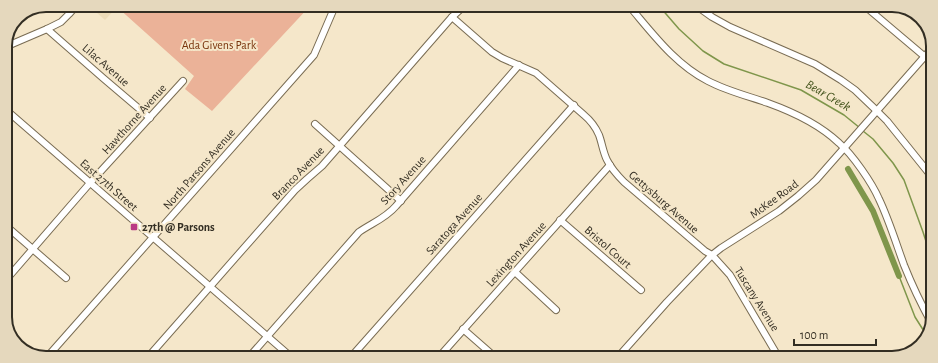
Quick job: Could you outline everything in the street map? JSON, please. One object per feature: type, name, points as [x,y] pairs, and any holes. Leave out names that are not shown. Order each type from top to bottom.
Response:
[{"type":"street","points":[[12,44],[61,22],[71,12]]},
{"type":"street","name":"North Parsons Avenue","points":[[52,351],[314,55],[332,12]]},
{"type":"street","name":"Branco Avenue","points":[[153,351],[295,190],[322,166],[457,12]]},
{"type":"street","points":[[635,12],[670,54],[692,72],[708,82],[730,91],[796,114],[827,133],[839,143],[866,177],[879,199],[908,274],[926,313]]},
{"type":"street","points":[[705,12],[730,27],[815,64],[841,80],[877,111],[926,171]]},
{"type":"street","points":[[872,12],[924,56]]},
{"type":"street","name":"Gettysburg Avenue","points":[[452,17],[492,52],[536,73],[574,105],[589,120],[598,134],[610,165],[624,182],[704,251],[712,255]]},
{"type":"street","name":"Lilac Avenue","points":[[48,29],[150,118]]},
{"type":"street","name":"McKee Road","points":[[623,351],[671,297],[712,255],[720,248],[779,211],[816,180],[924,56]]},
{"type":"street","name":"Story Avenue","points":[[255,351],[359,232],[392,211],[519,65]]},
{"type":"street","name":"Hawthorne Avenue","points":[[12,273],[90,183],[183,81]]},
{"type":"street","name":"Saratoga Avenue","points":[[356,351],[574,105]]},
{"type":"street","name":"East 27th Street","points":[[12,115],[284,351]]},
{"type":"street","points":[[315,124],[401,201]]},
{"type":"street","name":"Lexington Avenue","points":[[444,351],[610,165]]},
{"type":"street","name":"Bristol Court","points":[[560,220],[641,290]]},
{"type":"street","points":[[12,231],[66,278]]},
{"type":"street","name":"Tuscany Avenue","points":[[712,255],[730,275],[776,351]]},
{"type":"street","points":[[515,272],[556,310]]},
{"type":"street","points":[[463,330],[488,351]]},
{"type":"shaded area","points":[[96,12],[112,12],[105,20]]},
{"type":"green space","name":"Ada Givens Park","points":[[123,12],[304,12],[212,111],[185,89],[194,76]]},
{"type":"waterway","name":"Bear Creek","points":[[664,12],[679,29],[703,51],[724,64],[801,90],[844,115],[860,128]]},
{"type":"waterway","name":"Bear Creek","points":[[863,131],[873,139],[893,163],[904,180],[926,241]]},
{"type":"waterway","points":[[848,169],[873,211],[899,276]]},
{"type":"waterway","points":[[899,276],[915,317],[923,330]]},
{"type":"place","name":"27th @ Parsons","points":[[134,227]]}]
